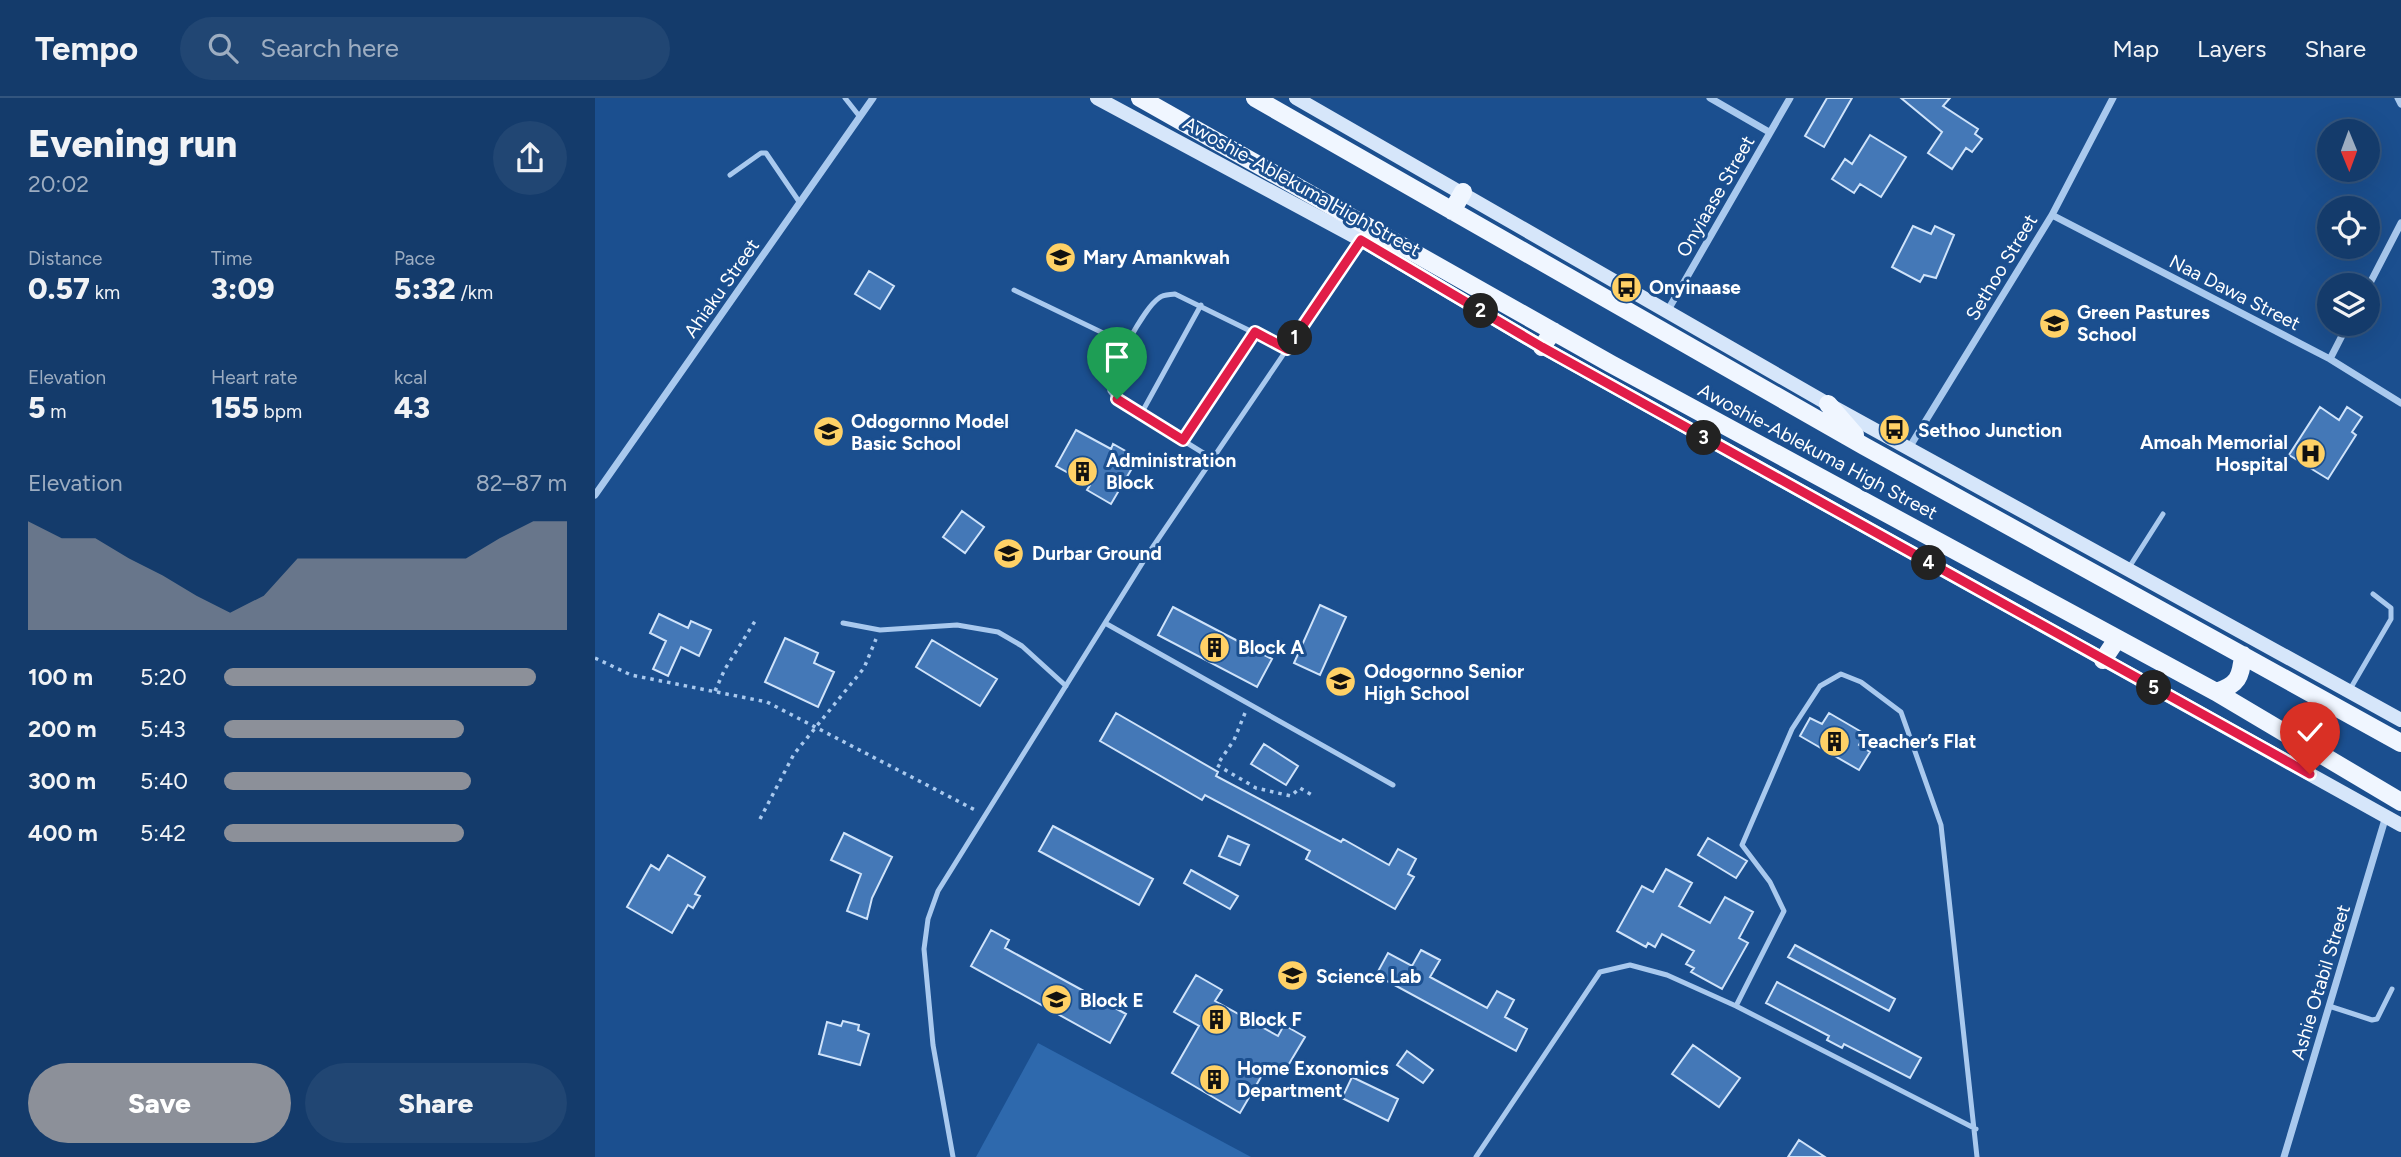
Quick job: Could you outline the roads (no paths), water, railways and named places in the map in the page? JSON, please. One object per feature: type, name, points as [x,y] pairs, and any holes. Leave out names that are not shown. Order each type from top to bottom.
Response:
[{"type":"main road","name":"Awoshie-Ablekuma High Street","points":[[1140,98],[1553,331],[2216,692],[2401,802]]},
{"type":"main road","name":"Awoshie-Ablekuma High Street","points":[[1255,98],[1864,446],[2401,743]]},
{"type":"main road","points":[[1452,211],[1463,192]]},
{"type":"main road","points":[[1542,347],[1553,331]]},
{"type":"main road","points":[[1828,404],[1864,446]]},
{"type":"main road","points":[[2103,660],[2117,639]]},
{"type":"main road","points":[[2216,692],[2231,687],[2239,680],[2243,655]]},
{"type":"street","name":"Ahiaku Street","points":[[595,495],[873,98]]},
{"type":"street","name":"Awoshie-Ablekuma High Street","points":[[1097,98],[1361,240],[1542,347],[2401,825]]},
{"type":"street","points":[[1296,98],[1828,404],[2349,691],[2399,715]]},
{"type":"street","points":[[1710,98],[1769,132]]},
{"type":"street","name":"Onyiaase Street","points":[[1668,310],[1790,98]]},
{"type":"street","name":"Sethoo Street","points":[[1909,449],[2052,215],[2113,98]]},
{"type":"street","points":[[2398,98],[2401,104]]},
{"type":"street","name":"Naa Dawa Street","points":[[2052,215],[2330,359],[2401,403]]},
{"type":"street","points":[[2375,273],[2401,223]]},
{"type":"street","points":[[2330,359],[2342,336]]},
{"type":"street","name":"Ashie Otabil Street","points":[[2284,1157],[2386,815]]},
{"type":"lane","points":[[845,98],[860,117]]},
{"type":"lane","points":[[730,175],[761,153],[767,153],[800,203]]},
{"type":"lane","points":[[953,1157],[933,1045],[924,949],[928,919],[938,891],[1105,623],[1361,240]]},
{"type":"lane","points":[[1014,290],[1128,345]]},
{"type":"lane","points":[[1213,458],[1117,399],[1110,391],[1113,372],[1149,307],[1158,298],[1175,294],[1287,349]]},
{"type":"lane","points":[[1141,414],[1201,305]]},
{"type":"lane","points":[[1183,440],[1255,332]]},
{"type":"lane","points":[[2128,569],[2163,514]]},
{"type":"lane","points":[[2349,691],[2391,619],[2391,608],[2373,594]]},
{"type":"lane","points":[[843,623],[880,630],[957,625],[998,632],[1022,646],[1066,686]]},
{"type":"lane","points":[[1105,623],[1393,785]]},
{"type":"lane","points":[[1736,1006],[1784,911],[1770,882],[1742,845],[1792,729],[1820,686],[1841,674],[1861,682],[1901,712],[1941,825],[1977,1157]]},
{"type":"lane","points":[[1476,1157],[1600,972],[1630,965],[1667,975],[1736,1006],[1976,1129]]},
{"type":"lane","points":[[2329,1006],[2365,1019],[2378,1019],[2392,989]]},
{"type":"place","name":"Mary Amankwah","points":[[1060,257]]},
{"type":"place","name":"Onyinaase","points":[[1626,287]]},
{"type":"place","name":"Green Pastures School","points":[[2054,323]]},
{"type":"place","name":"Sethoo Junction","points":[[1895,430]]},
{"type":"place","name":"Odogornno Model Basic School","points":[[828,432]]},
{"type":"place","name":"Amoah Memorial Hospital","points":[[2311,453]]},
{"type":"place","name":"Administration Block","points":[[1083,471]]},
{"type":"place","name":"Durbar Ground","points":[[1009,553]]},
{"type":"place","name":"Block A","points":[[1215,647]]},
{"type":"place","name":"Odogornno Senior High School","points":[[1341,682]]},
{"type":"place","name":"Teacher’s Flat","points":[[1835,741]]},
{"type":"place","name":"Science Lab","points":[[1293,976]]},
{"type":"place","name":"Block E","points":[[1057,1000]]},
{"type":"place","name":"Block F","points":[[1216,1019]]},
{"type":"place","name":"Home Exonomics Department","points":[[1214,1079]]}]
